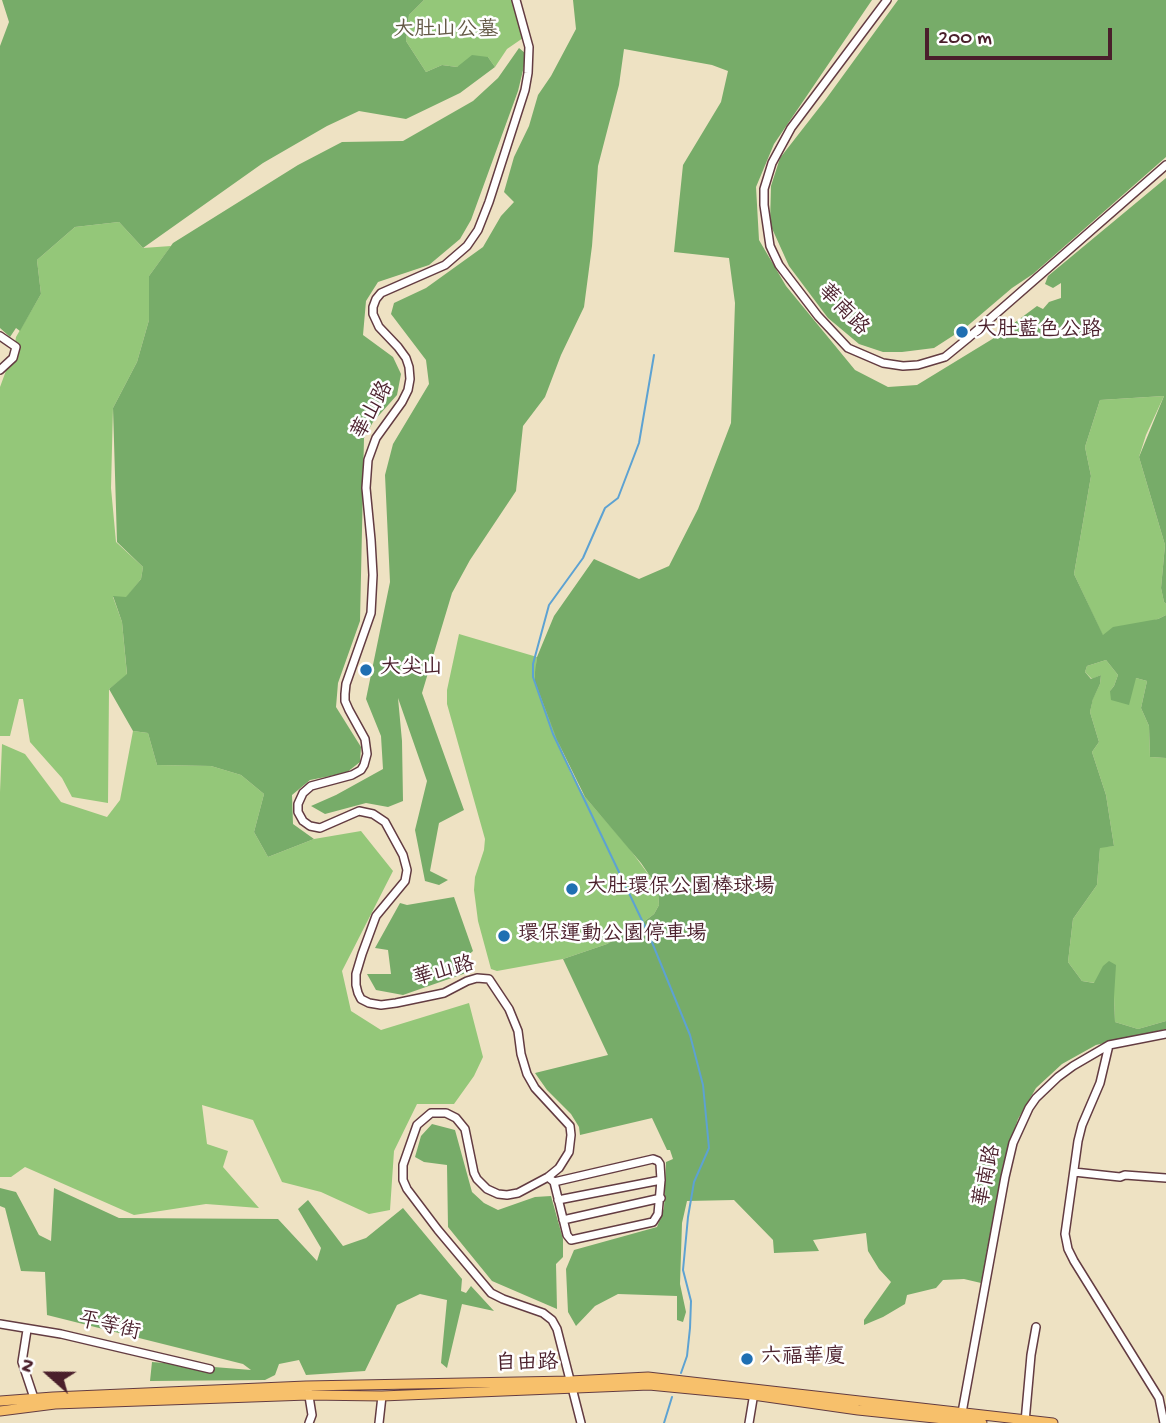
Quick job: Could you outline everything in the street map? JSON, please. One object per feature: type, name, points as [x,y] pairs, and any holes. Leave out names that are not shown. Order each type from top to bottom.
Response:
[{"type":"main road","name":"自由路","points":[[0,1411],[55,1404],[308,1391],[382,1396],[571,1385]]},
{"type":"main road","name":"自由路","points":[[0,1401],[308,1391],[649,1385],[754,1392],[858,1410],[960,1419],[1053,1423]]},
{"type":"main road","name":"自由路","points":[[960,1419],[982,1423]]},
{"type":"street","name":"華山路","points":[[516,0],[529,47],[528,73],[525,90],[478,230],[467,246],[445,265],[381,293],[373,307],[379,327],[405,358],[410,379],[402,402],[376,438],[368,460],[366,488],[373,575],[370,613],[345,694],[345,701],[365,739],[367,754],[361,770],[311,786],[303,793],[298,812],[303,821],[320,828],[359,811],[373,814],[385,822],[403,855],[407,870],[405,881],[376,916],[356,974],[356,985],[361,999],[381,1005],[396,1003],[444,993],[477,978],[489,979],[509,1009],[518,1031],[527,1074],[570,1126],[569,1152],[551,1180],[518,1193],[498,1194],[487,1189],[477,1179],[465,1129],[456,1118],[446,1113],[431,1114],[416,1125],[403,1165],[407,1189],[491,1293],[542,1313],[552,1320],[557,1329],[582,1423]]},
{"type":"street","name":"華南路","points":[[887,0],[792,128],[772,163],[764,189],[770,246],[779,265],[818,316],[848,348],[883,363],[904,366],[918,365],[945,356],[1166,165]]},
{"type":"street","points":[[0,335],[16,347],[13,358],[0,370]]},
{"type":"street","name":"華南路","points":[[960,1419],[1005,1177],[1013,1143],[1025,1116],[1036,1098],[1058,1077],[1109,1045],[1166,1034]]},
{"type":"street","points":[[1109,1045],[1100,1083],[1082,1125],[1065,1234],[1074,1261],[1166,1410]]},
{"type":"street","points":[[653,1159],[660,1164],[662,1180],[658,1214],[653,1222],[571,1240],[567,1235],[551,1180],[653,1159]]},
{"type":"street","points":[[1073,1172],[1166,1178]]},
{"type":"street","points":[[558,1200],[662,1180]]},
{"type":"street","points":[[563,1220],[661,1198]]},
{"type":"street","name":"平等街","points":[[0,1324],[61,1334],[210,1369]]},
{"type":"street","points":[[1025,1422],[1036,1327]]},
{"type":"street","points":[[27,1329],[22,1362],[34,1398]]},
{"type":"street","points":[[308,1391],[312,1415],[309,1423]]},
{"type":"street","points":[[749,1423],[754,1392]]},
{"type":"street","points":[[379,1423],[382,1396]]},
{"type":"street","points":[[1159,1398],[1164,1423]]},
{"type":"green space","points":[[2,0],[424,0],[409,15],[406,41],[426,72],[442,65],[457,67],[472,55],[488,57],[495,67],[460,93],[406,119],[359,111],[327,126],[263,163],[143,248],[119,222],[75,227],[37,260],[41,294],[20,331],[16,328],[10,337],[0,328],[0,46],[9,22]]},
{"type":"green space","name":"大肚山公墓","points":[[424,0],[514,0],[523,38],[507,49],[495,67],[488,57],[457,67],[442,65],[426,72],[406,41],[409,15]]},
{"type":"green space","points":[[573,0],[872,0],[774,144],[756,187],[759,240],[786,286],[855,370],[888,387],[917,385],[994,338],[1037,306],[1043,309],[1049,302],[1061,298],[1061,283],[1053,288],[1045,284],[1048,276],[1166,178],[1166,604],[1161,588],[1165,545],[1139,457],[1164,396],[1100,400],[1085,447],[1091,476],[1074,574],[1103,635],[1113,627],[1158,619],[1166,615],[1166,758],[1150,757],[1149,726],[1141,708],[1147,681],[1136,678],[1129,705],[1111,700],[1110,691],[1118,675],[1106,660],[1087,666],[1085,672],[1091,679],[1101,675],[1090,712],[1099,742],[1092,752],[1106,795],[1114,846],[1100,848],[1097,885],[1073,919],[1068,962],[1082,981],[1094,983],[1103,966],[1109,961],[1116,965],[1115,1022],[1138,1029],[1166,1021],[1166,1029],[1096,1045],[1062,1064],[1036,1088],[1018,1119],[1003,1165],[981,1283],[964,1279],[943,1280],[936,1288],[907,1295],[905,1304],[864,1325],[864,1320],[891,1282],[868,1251],[866,1233],[813,1240],[819,1251],[774,1253],[773,1240],[734,1200],[687,1201],[682,1223],[680,1284],[686,1312],[683,1322],[677,1320],[677,1296],[618,1294],[595,1306],[576,1326],[568,1312],[566,1269],[574,1250],[657,1227],[664,1208],[666,1162],[673,1159],[652,1118],[580,1135],[579,1127],[571,1114],[547,1090],[535,1073],[608,1055],[563,959],[607,944],[637,927],[654,914],[659,905],[654,882],[641,863],[585,797],[557,740],[535,682],[535,672],[537,657],[554,616],[594,559],[639,579],[669,566],[698,509],[731,423],[735,303],[729,258],[674,252],[683,165],[721,102],[728,71],[712,65],[624,49],[619,85],[598,166],[584,307],[545,397],[523,426],[516,491],[470,560],[452,593],[422,693],[464,810],[439,823],[430,871],[448,880],[439,885],[425,881],[415,830],[427,781],[398,698],[403,801],[388,807],[366,803],[325,814],[311,806],[383,769],[381,736],[366,699],[390,582],[385,475],[393,444],[429,384],[426,360],[391,314],[394,303],[426,288],[483,247],[501,216],[514,202],[504,192],[514,157],[529,126],[538,95],[576,29]]},
{"type":"green space","points":[[898,0],[1166,0],[1166,157],[1033,274],[965,328],[934,348],[883,352],[859,344],[828,318],[789,266],[770,224],[771,186],[780,158]]},
{"type":"green space","points":[[519,48],[525,53],[525,62],[518,91],[471,220],[460,239],[429,265],[378,282],[366,301],[363,335],[393,357],[401,374],[397,395],[373,422],[364,438],[360,621],[338,683],[336,707],[361,747],[360,762],[346,773],[310,780],[292,795],[293,824],[314,839],[268,857],[254,832],[264,794],[241,775],[211,766],[157,765],[148,733],[133,731],[109,689],[127,674],[122,622],[113,596],[126,597],[141,579],[143,567],[117,542],[113,408],[137,362],[149,320],[149,276],[173,243],[298,165],[342,142],[403,141],[473,101],[498,78]]},
{"type":"green space","points":[[119,222],[143,248],[171,246],[149,276],[149,320],[137,362],[113,408],[111,488],[116,542],[143,567],[141,579],[126,598],[113,597],[122,622],[127,675],[109,689],[108,803],[72,797],[62,778],[30,742],[23,699],[19,699],[10,736],[0,736],[0,387],[16,337],[41,294],[37,260],[75,227]]},
{"type":"green space","points":[[1164,396],[1139,457],[1165,545],[1161,588],[1166,615],[1103,636],[1074,574],[1091,476],[1085,447],[1100,400]]},
{"type":"green space","points":[[459,634],[537,657],[535,682],[571,774],[585,797],[654,882],[659,905],[654,914],[607,944],[563,959],[497,971],[491,969],[478,921],[474,890],[485,839],[447,704],[447,690]]},
{"type":"green space","points":[[1106,660],[1118,675],[1110,691],[1136,678],[1147,681],[1141,708],[1149,726],[1150,757],[1166,758],[1166,1021],[1138,1029],[1115,1022],[1114,997],[1095,983],[1082,981],[1068,962],[1073,919],[1097,885],[1100,847],[1114,846],[1106,795],[1092,752],[1099,742],[1090,712],[1101,675],[1092,679],[1085,672],[1087,666]]},
{"type":"green space","points":[[133,731],[148,733],[157,765],[211,766],[241,775],[264,794],[254,832],[268,857],[314,839],[361,831],[393,871],[342,971],[351,1011],[381,1030],[469,1003],[483,1057],[474,1076],[454,1104],[417,1104],[394,1151],[390,1210],[369,1214],[321,1192],[282,1182],[253,1120],[202,1105],[207,1144],[228,1151],[223,1167],[259,1208],[206,1204],[134,1215],[25,1167],[11,1177],[0,1177],[2,744],[25,754],[61,802],[107,817],[120,800]]},
{"type":"green space","points":[[454,897],[473,951],[466,957],[466,973],[403,995],[376,990],[367,974],[391,974],[388,950],[375,948],[400,903],[407,905]]},
{"type":"green space","points":[[432,1124],[455,1130],[472,1192],[484,1203],[498,1210],[535,1197],[551,1196],[563,1239],[563,1257],[556,1264],[557,1309],[492,1281],[448,1227],[447,1165],[424,1162],[415,1157],[421,1136]]},
{"type":"green space","points":[[0,1188],[16,1192],[39,1235],[51,1241],[54,1188],[119,1218],[278,1219],[317,1261],[321,1248],[298,1209],[308,1200],[343,1246],[366,1238],[403,1208],[462,1279],[461,1291],[466,1293],[471,1286],[494,1311],[462,1304],[447,1368],[441,1363],[447,1300],[420,1294],[397,1305],[365,1371],[306,1375],[299,1360],[279,1364],[275,1375],[265,1380],[150,1381],[152,1362],[251,1370],[243,1364],[47,1315],[45,1272],[21,1271],[5,1208],[0,1206]]},
{"type":"waterway","points":[[654,355],[639,443],[618,498],[605,508],[583,558],[549,605],[533,664],[533,677],[553,734],[649,935],[690,1035],[703,1085],[709,1148],[694,1182],[688,1217],[683,1270],[691,1301],[690,1328],[687,1356],[681,1373]]},
{"type":"waterway","points":[[664,1423],[672,1397]]},
{"type":"place","name":"大肚藍色公路","points":[[962,332]]},
{"type":"place","name":"大尖山","points":[[366,670]]},
{"type":"place","name":"大肚環保公園棒球場","points":[[572,889]]},
{"type":"place","name":"環保運動公園停車場","points":[[504,936]]},
{"type":"place","name":"六福華廈","points":[[747,1359]]}]
